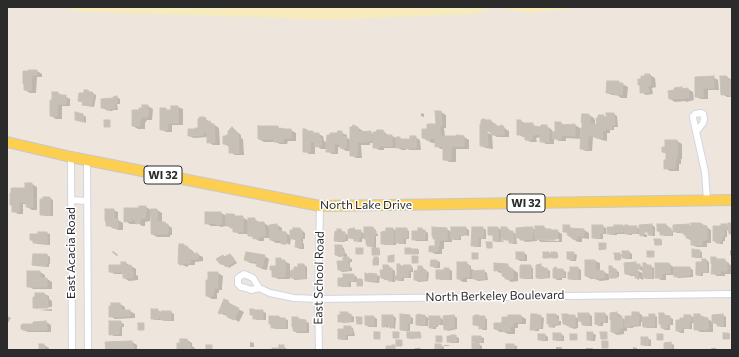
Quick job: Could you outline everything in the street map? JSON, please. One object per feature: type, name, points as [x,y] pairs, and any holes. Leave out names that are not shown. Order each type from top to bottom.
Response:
[{"type":"main road","name":"North Lake Drive","points":[[7,142],[71,157],[320,206],[732,200]]},
{"type":"street","points":[[696,132],[705,172],[707,200]]},
{"type":"street","name":"East Acacia Road","points":[[71,157],[72,350]]},
{"type":"street","name":"East Acacia Road","points":[[87,160],[88,350]]},
{"type":"street","points":[[71,200],[88,201]]},
{"type":"street","name":"East School Road","points":[[319,350],[318,299],[320,206]]},
{"type":"street","name":"North Berkeley Boulevard","points":[[259,288],[270,293],[294,298],[318,299],[732,294]]},
{"type":"sand","points":[[55,7],[497,7],[487,9],[476,14],[315,20],[86,12]]},
{"type":"sand","points":[[499,7],[581,7],[530,13]]},
{"type":"building","points":[[37,70],[37,75],[32,75],[31,90],[24,90],[23,71]]},
{"type":"building","points":[[645,74],[650,74],[651,85],[647,86],[649,92],[640,93],[638,79],[641,79],[641,76],[645,76]]},
{"type":"building","points":[[714,76],[714,88],[703,88],[703,97],[695,97],[695,77]]},
{"type":"building","points":[[720,76],[727,76],[727,79],[732,81],[732,96],[729,96],[729,94],[721,95]]},
{"type":"building","points":[[607,81],[619,81],[619,83],[623,83],[622,95],[606,93]]},
{"type":"building","points":[[682,87],[682,89],[688,88],[689,97],[669,99],[668,91],[674,90],[674,88]]},
{"type":"building","points":[[84,90],[88,90],[94,94],[91,106],[82,105],[83,102],[78,101],[79,93],[84,93]]},
{"type":"building","points":[[52,92],[58,92],[58,95],[66,95],[66,104],[57,104],[57,116],[50,116],[50,100],[52,100]]},
{"type":"building","points":[[117,96],[115,108],[106,110],[106,108],[101,108],[101,99],[113,98]]},
{"type":"building","points":[[142,105],[148,105],[148,117],[142,117],[140,120],[140,126],[132,126],[132,110],[139,110],[139,108],[142,108]]},
{"type":"building","points":[[171,106],[178,106],[178,123],[168,123],[168,130],[160,130],[160,108],[171,110]]},
{"type":"building","points":[[435,111],[441,111],[442,126],[440,126],[440,133],[438,134],[441,134],[442,146],[435,147],[435,138],[426,140],[426,138],[422,138],[422,129],[427,129],[427,124],[436,124]]},
{"type":"building","points":[[75,112],[83,114],[83,122],[75,120]]},
{"type":"building","points":[[606,113],[614,113],[615,125],[611,125],[612,129],[607,129]]},
{"type":"building","points":[[582,114],[589,114],[590,122],[588,124],[597,124],[596,118],[598,118],[598,115],[604,115],[605,118],[605,131],[602,130],[603,138],[596,138],[596,136],[588,135],[588,149],[580,149]]},
{"type":"building","points":[[200,117],[206,118],[206,122],[210,121],[211,124],[214,124],[215,142],[207,143],[207,132],[203,132],[203,135],[188,136],[188,129],[198,128],[198,119]]},
{"type":"building","points":[[104,120],[110,120],[110,127],[104,127]]},
{"type":"building","points":[[481,120],[491,120],[491,124],[496,124],[496,127],[502,125],[504,127],[504,135],[491,135],[491,132],[487,131],[488,146],[480,146],[480,124]]},
{"type":"building","points":[[517,120],[521,120],[521,125],[524,125],[524,123],[533,123],[533,126],[541,127],[541,125],[547,125],[547,128],[549,128],[549,142],[540,142],[540,134],[532,135],[532,140],[525,140],[525,135],[517,135]]},
{"type":"building","points":[[555,122],[561,122],[561,125],[575,124],[575,136],[561,135],[561,139],[553,139]]},
{"type":"building","points":[[353,125],[358,127],[358,132],[371,131],[371,141],[357,142],[357,156],[350,156],[350,127]]},
{"type":"building","points":[[258,126],[278,126],[278,129],[291,129],[291,138],[283,138],[283,142],[274,142],[274,139],[258,139]]},
{"type":"building","points":[[232,127],[238,135],[239,153],[229,153],[229,144],[223,144],[223,136],[228,135],[228,131]]},
{"type":"building","points":[[303,129],[313,131],[313,133],[319,133],[319,138],[321,138],[321,146],[315,147],[315,141],[310,142],[310,152],[303,152]]},
{"type":"building","points":[[377,130],[383,130],[384,136],[392,135],[392,146],[379,146],[379,148],[373,148],[373,132],[376,132]]},
{"type":"building","points":[[338,131],[342,131],[342,136],[347,137],[346,148],[340,148],[340,144],[334,144],[334,152],[326,152],[327,135],[330,135],[330,133],[337,133]]},
{"type":"building","points":[[410,136],[416,136],[416,148],[396,148],[396,137],[400,137],[400,141],[402,141],[402,139],[410,139]]},
{"type":"building","points":[[443,136],[464,136],[464,146],[451,146],[451,160],[443,160]]},
{"type":"building","points":[[665,140],[677,140],[677,157],[675,161],[675,168],[664,169],[666,153],[662,152],[662,147],[665,147]]},
{"type":"building","points":[[25,183],[32,183],[33,207],[26,207],[26,202],[19,202],[19,212],[12,212],[12,205],[10,205],[11,188],[25,188]]},
{"type":"building","points":[[43,197],[50,197],[50,215],[40,215],[40,199],[43,199]]},
{"type":"building","points":[[139,206],[146,206],[145,218],[140,219],[140,223],[136,224],[136,220],[124,222],[124,208],[139,208]]},
{"type":"building","points":[[105,209],[114,209],[114,219],[118,219],[118,228],[106,226]]},
{"type":"building","points":[[151,209],[157,209],[157,222],[165,222],[165,224],[168,224],[168,233],[151,234]]},
{"type":"building","points":[[205,212],[221,212],[221,224],[205,224]]},
{"type":"building","points":[[226,214],[243,216],[243,232],[233,232],[233,228],[226,226]]},
{"type":"building","points":[[248,218],[255,218],[255,222],[264,222],[265,236],[259,236],[259,238],[253,239],[253,236],[248,236]]},
{"type":"building","points":[[691,223],[700,223],[707,226],[707,240],[702,240],[702,245],[691,245]]},
{"type":"building","points":[[728,223],[732,223],[732,234],[729,234]]},
{"type":"building","points":[[277,224],[278,231],[286,232],[286,244],[281,244],[281,240],[270,240],[269,225]]},
{"type":"building","points":[[652,224],[652,235],[648,235],[648,232],[644,232],[644,235],[640,236],[639,225]]},
{"type":"building","points":[[657,224],[666,224],[666,228],[671,228],[671,235],[660,235],[660,231],[657,231]]},
{"type":"building","points":[[689,224],[690,238],[686,238],[684,233],[681,233],[681,230],[673,232],[673,225]]},
{"type":"building","points":[[721,224],[727,224],[727,229],[724,229],[724,236],[722,236],[720,243],[716,243],[716,241],[713,241],[713,226],[721,226]]},
{"type":"building","points":[[563,225],[570,225],[569,228],[584,229],[584,236],[577,236],[577,239],[572,239],[572,236],[568,236],[567,232],[563,232]]},
{"type":"building","points":[[592,225],[603,225],[603,233],[600,233],[600,238],[592,238]]},
{"type":"building","points":[[614,225],[623,225],[623,232],[607,234],[607,227],[614,227]]},
{"type":"building","points":[[625,225],[637,226],[637,233],[625,234]]},
{"type":"building","points":[[535,226],[544,226],[544,229],[558,230],[557,239],[535,239]]},
{"type":"building","points":[[364,227],[373,227],[374,231],[376,231],[373,246],[367,246],[366,244],[366,239],[364,239]]},
{"type":"building","points":[[432,227],[447,228],[447,240],[439,240],[438,251],[429,252],[429,246],[435,246],[435,239],[433,239],[432,236]]},
{"type":"building","points":[[451,227],[466,227],[466,235],[461,234],[459,235],[458,239],[451,239]]},
{"type":"building","points":[[472,227],[483,227],[483,238],[478,237],[478,246],[471,246]]},
{"type":"building","points":[[488,227],[498,227],[498,241],[493,241],[493,235],[488,235]]},
{"type":"building","points":[[501,227],[507,227],[507,231],[513,231],[514,243],[509,243],[509,240],[504,239],[502,242]]},
{"type":"building","points":[[533,227],[532,239],[520,240],[520,238],[516,238],[516,228]]},
{"type":"building","points":[[293,228],[300,228],[300,230],[302,230],[302,238],[300,238],[301,247],[295,247],[296,239],[290,239],[290,230],[293,230]]},
{"type":"building","points":[[354,228],[355,230],[361,230],[361,237],[359,237],[359,241],[354,241],[354,238],[348,238],[348,230]]},
{"type":"building","points":[[386,228],[393,228],[393,244],[381,244],[381,232],[386,231]]},
{"type":"building","points":[[396,228],[407,228],[407,238],[403,238],[403,243],[396,243]]},
{"type":"building","points":[[418,228],[425,230],[425,239],[412,240],[412,231],[418,231]]},
{"type":"building","points":[[337,229],[341,229],[342,232],[345,232],[345,240],[334,241],[335,231],[337,232]]},
{"type":"building","points":[[38,232],[47,232],[47,243],[33,243],[33,240],[30,240],[30,234],[38,234]]},
{"type":"building","points":[[654,239],[661,239],[661,245],[655,245]]},
{"type":"building","points":[[486,242],[492,242],[492,248],[487,248]]},
{"type":"building","points":[[599,243],[606,243],[606,249],[599,250]]},
{"type":"building","points":[[179,244],[184,244],[184,246],[187,246],[188,250],[191,250],[191,254],[198,253],[198,259],[190,259],[190,263],[180,265],[178,263]]},
{"type":"building","points":[[335,245],[342,245],[344,255],[335,255]]},
{"type":"building","points":[[356,248],[363,248],[363,254],[356,254]]},
{"type":"building","points":[[372,248],[379,248],[379,255],[372,255]]},
{"type":"building","points":[[405,248],[411,248],[411,254],[405,254]]},
{"type":"building","points":[[412,249],[418,249],[418,254],[412,254]]},
{"type":"building","points":[[692,249],[700,250],[700,257],[692,257]]},
{"type":"building","points":[[622,251],[629,251],[629,258],[622,258]]},
{"type":"building","points":[[647,251],[654,251],[654,257],[647,257]]},
{"type":"building","points":[[246,252],[265,255],[262,268],[256,266],[257,261],[254,262],[244,260]]},
{"type":"building","points":[[516,252],[524,252],[524,259],[516,259]]},
{"type":"building","points":[[543,252],[549,252],[549,258],[543,258]]},
{"type":"building","points":[[551,252],[557,252],[557,258],[551,258]]},
{"type":"building","points":[[567,252],[574,252],[573,260],[567,259]]},
{"type":"building","points":[[472,253],[478,253],[478,259],[472,259]]},
{"type":"building","points":[[614,253],[620,253],[620,260],[615,260]]},
{"type":"building","points":[[33,254],[47,254],[48,263],[46,263],[46,266],[32,265]]},
{"type":"building","points":[[230,254],[235,261],[226,267],[222,263],[220,264],[216,259],[223,255],[224,257]]},
{"type":"building","points":[[394,255],[394,262],[388,262],[388,256]]},
{"type":"building","points":[[412,256],[418,256],[418,263],[412,263]]},
{"type":"building","points":[[343,257],[349,257],[347,265],[349,265],[349,270],[338,270],[337,261],[343,261]]},
{"type":"building","points":[[374,257],[378,257],[378,265],[373,265]]},
{"type":"building","points":[[711,257],[716,257],[716,259],[725,259],[725,262],[727,262],[727,271],[720,271],[720,274],[711,274]]},
{"type":"building","points":[[276,258],[285,260],[285,277],[272,277],[272,270],[270,270],[270,266],[276,266]]},
{"type":"building","points":[[702,259],[706,259],[707,272],[700,272],[701,275],[696,275],[696,262],[702,262]]},
{"type":"building","points":[[431,260],[437,260],[437,267],[430,266]]},
{"type":"building","points":[[585,260],[595,260],[595,270],[604,271],[604,278],[592,278],[592,276],[585,276]]},
{"type":"building","points":[[121,262],[126,262],[126,266],[131,265],[133,278],[123,278],[123,272],[109,272],[109,265],[121,265]]},
{"type":"building","points":[[457,262],[467,262],[467,266],[469,266],[469,277],[457,279]]},
{"type":"building","points":[[636,262],[636,264],[640,264],[640,269],[638,269],[638,278],[635,278],[635,274],[625,274],[624,263]]},
{"type":"building","points":[[494,263],[508,264],[508,269],[513,269],[513,279],[505,279],[505,277],[502,276],[502,270],[494,271]]},
{"type":"building","points":[[643,263],[646,263],[646,265],[651,265],[652,278],[643,278]]},
{"type":"building","points":[[655,263],[669,263],[670,273],[662,273],[662,278],[655,278]]},
{"type":"building","points":[[298,264],[304,264],[305,278],[291,278],[291,270],[294,270],[294,267],[298,267]]},
{"type":"building","points":[[397,264],[400,264],[400,268],[403,268],[403,265],[411,265],[411,270],[408,270],[408,277],[401,277],[401,280],[395,280],[395,276],[397,276]]},
{"type":"building","points":[[541,264],[541,268],[547,268],[548,277],[536,278],[536,265]]},
{"type":"building","points":[[383,265],[388,265],[389,268],[392,268],[392,281],[381,278],[380,270],[383,270]]},
{"type":"building","points":[[521,265],[531,265],[531,278],[520,278]]},
{"type":"building","points":[[418,266],[422,266],[422,270],[426,270],[426,280],[414,280],[414,271],[418,270]]},
{"type":"building","points":[[609,266],[612,266],[612,269],[616,269],[617,278],[609,278]]},
{"type":"building","points":[[555,267],[557,269],[563,269],[564,277],[553,278],[553,269]]},
{"type":"building","points":[[570,267],[578,267],[578,279],[568,279]]},
{"type":"building","points":[[674,267],[690,267],[690,275],[674,277]]},
{"type":"building","points":[[444,268],[449,268],[449,279],[436,279],[436,270],[444,270]]},
{"type":"building","points":[[484,270],[485,279],[473,279],[473,271]]},
{"type":"building","points":[[27,271],[40,271],[40,278],[47,278],[47,287],[27,287]]},
{"type":"building","points":[[208,272],[218,272],[218,288],[214,288],[213,296],[206,296],[206,280],[208,280]]},
{"type":"building","points":[[365,273],[377,274],[376,281],[365,281]]},
{"type":"building","points":[[343,274],[354,274],[354,281],[348,281],[348,286],[338,286],[338,278],[343,278]]},
{"type":"building","points":[[357,279],[362,279],[362,286],[357,286]]},
{"type":"building","points":[[35,293],[44,293],[45,297],[47,297],[48,308],[33,308],[33,297],[35,297]]},
{"type":"building","points":[[224,299],[229,301],[228,303],[239,308],[234,320],[227,317],[228,314],[223,312],[220,314],[218,313]]},
{"type":"building","points":[[111,303],[120,303],[121,310],[130,310],[130,316],[109,317],[109,306],[111,306]]},
{"type":"building","points":[[151,309],[158,309],[158,313],[161,313],[161,311],[171,311],[171,320],[161,320],[161,317],[158,317],[158,319],[151,319]]},
{"type":"building","points":[[250,309],[263,310],[263,319],[253,319],[253,315],[250,315]]},
{"type":"building","points":[[340,312],[348,312],[348,314],[351,314],[351,321],[338,322],[338,315],[341,314]]},
{"type":"building","points":[[617,312],[617,317],[622,317],[623,328],[619,328],[619,332],[611,332],[610,313]]},
{"type":"building","points":[[632,312],[639,312],[638,325],[630,325],[630,327],[625,327],[625,316],[632,316]]},
{"type":"building","points":[[578,313],[589,313],[589,325],[582,325],[582,321],[578,321]]},
{"type":"building","points":[[595,313],[605,313],[605,322],[600,321],[600,325],[595,324]]},
{"type":"building","points":[[659,313],[664,313],[664,315],[670,316],[670,324],[667,324],[667,328],[661,328],[661,324],[659,324]]},
{"type":"building","points":[[400,314],[410,315],[410,323],[407,323],[407,330],[400,330]]},
{"type":"building","points":[[531,314],[541,315],[540,328],[536,328],[536,330],[530,330]]},
{"type":"building","points":[[547,314],[556,314],[558,324],[552,324],[552,327],[549,327],[549,324],[547,324]]},
{"type":"building","points":[[562,314],[575,315],[575,327],[569,327],[569,324],[563,324]]},
{"type":"building","points":[[649,314],[655,314],[654,327],[643,327],[642,317],[649,317]]},
{"type":"building","points":[[694,314],[700,314],[700,316],[708,318],[708,329],[694,330]]},
{"type":"building","points":[[723,314],[723,326],[717,326],[717,323],[712,323],[712,315]]},
{"type":"building","points":[[382,315],[393,315],[392,328],[388,326],[388,324],[385,324],[385,327],[382,327]]},
{"type":"building","points":[[416,315],[425,315],[425,325],[416,325]]},
{"type":"building","points":[[454,315],[454,328],[444,330],[443,316]]},
{"type":"building","points":[[508,315],[521,315],[521,322],[513,322],[513,326],[510,326],[510,331],[494,329],[494,323],[502,323],[502,317],[508,317]]},
{"type":"building","points":[[684,315],[691,315],[689,328],[681,328],[681,331],[676,331],[676,320],[680,320],[680,318],[684,319]]},
{"type":"building","points":[[269,316],[279,316],[279,318],[285,318],[286,328],[271,328],[271,324],[269,324]]},
{"type":"building","points":[[365,316],[374,316],[374,326],[365,325]]},
{"type":"building","points":[[429,316],[440,316],[440,324],[436,324],[433,328],[429,328]]},
{"type":"building","points":[[473,316],[485,316],[484,328],[479,329],[479,325],[473,325]]},
{"type":"building","points":[[292,317],[298,317],[298,319],[306,320],[306,331],[293,331]]},
{"type":"building","points":[[356,317],[362,317],[362,324],[357,324]]},
{"type":"building","points":[[46,321],[47,330],[21,329],[22,324],[33,324],[33,322]]},
{"type":"building","points":[[109,321],[121,321],[121,326],[119,326],[119,334],[109,335]]},
{"type":"building","points":[[138,323],[144,323],[144,330],[138,330]]},
{"type":"building","points":[[344,326],[351,326],[352,334],[345,334],[345,339],[338,339],[338,329],[344,329]]},
{"type":"building","points":[[374,332],[380,332],[380,339],[374,339]]},
{"type":"building","points":[[393,332],[399,332],[399,338],[393,338]]},
{"type":"building","points":[[407,332],[413,332],[413,338],[407,338]]},
{"type":"building","points":[[414,332],[420,332],[421,338],[414,338]]},
{"type":"building","points":[[587,332],[593,332],[592,340],[587,340]]},
{"type":"building","points":[[600,332],[607,332],[607,339],[601,339]]},
{"type":"building","points":[[553,333],[561,333],[561,340],[553,340]]},
{"type":"building","points":[[723,333],[729,333],[729,339],[723,339]]},
{"type":"building","points":[[538,334],[545,334],[545,340],[538,340]]},
{"type":"building","points":[[570,334],[577,334],[577,340],[570,340]]},
{"type":"building","points":[[657,334],[663,334],[663,340],[657,340]]},
{"type":"building","points":[[456,335],[456,342],[447,342],[447,336]]},
{"type":"building","points":[[436,336],[442,336],[442,342],[436,342]]},
{"type":"building","points":[[472,336],[481,336],[481,342],[472,342]]},
{"type":"building","points":[[641,337],[648,337],[648,345],[641,345]]},
{"type":"building","points":[[180,339],[187,339],[188,344],[190,344],[190,350],[177,349],[177,343],[180,343]]},
{"type":"building","points":[[396,340],[402,340],[402,346],[396,346]]},
{"type":"building","points":[[132,341],[134,350],[106,350],[105,342]]},
{"type":"building","points":[[602,341],[608,341],[608,348],[602,348]]},
{"type":"building","points":[[671,342],[671,349],[664,349],[664,343]]},
{"type":"building","points":[[472,343],[479,343],[479,350],[472,350]]},
{"type":"building","points":[[39,344],[44,344],[44,350],[39,350]]},
{"type":"building","points":[[435,344],[441,344],[441,350],[435,350]]},
{"type":"building","points":[[506,344],[514,344],[514,350],[506,350]]},
{"type":"building","points":[[206,345],[212,345],[212,350],[206,350]]},
{"type":"building","points":[[279,345],[284,345],[284,350],[272,350],[272,348],[279,348]]},
{"type":"building","points":[[395,345],[395,350],[386,350],[386,346]]}]
